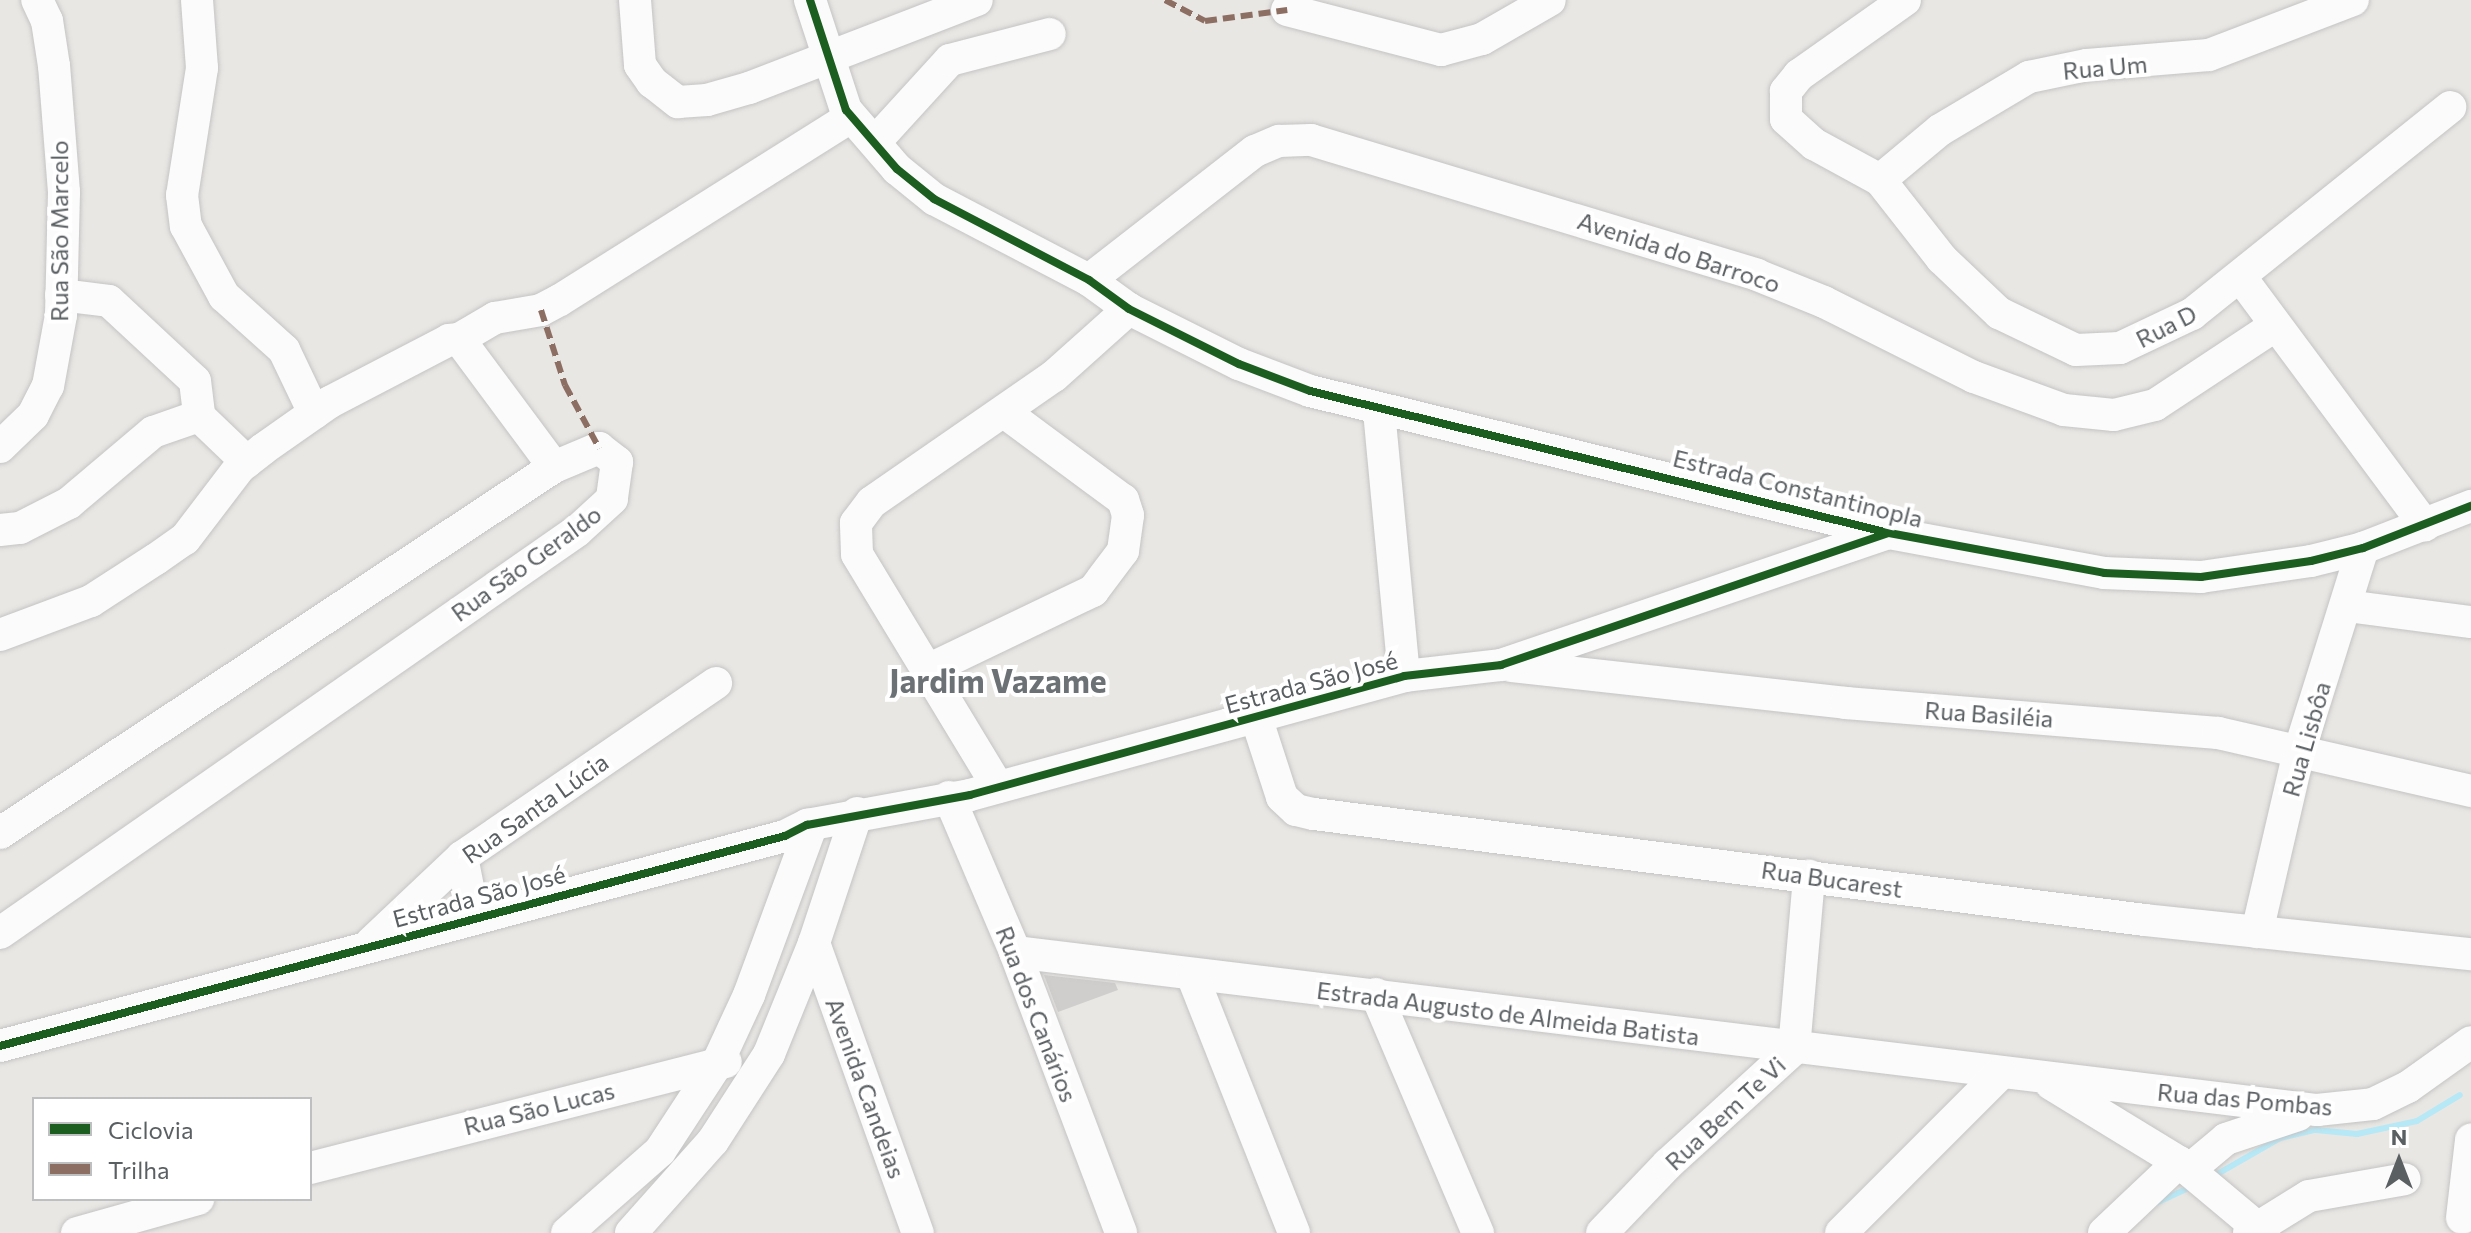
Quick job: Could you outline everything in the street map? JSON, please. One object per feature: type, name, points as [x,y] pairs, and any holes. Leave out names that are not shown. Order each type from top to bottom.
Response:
[{"type":"street","name":"Rua São Marcelo","points":[[0,447],[33,415],[48,386],[61,295],[64,192],[54,66],[47,21],[37,0]]},
{"type":"street","points":[[197,0],[202,68],[182,195],[186,226],[224,296],[284,350],[314,413]]},
{"type":"street","points":[[635,0],[640,65],[678,102],[707,100],[749,88],[977,0]]},
{"type":"street","points":[[0,635],[91,601],[185,539],[247,462],[314,413],[495,318],[541,310],[560,300],[845,105],[826,57],[810,0]]},
{"type":"street","points":[[1287,10],[1441,50],[1463,46],[1523,19],[1550,0]]},
{"type":"street","points":[[1880,180],[1795,131],[1783,106],[1786,91],[1820,57],[1905,0]]},
{"type":"street","name":"Rua Um","points":[[1880,180],[1940,130],[2029,77],[2087,65],[2209,55],[2353,0]]},
{"type":"street","points":[[875,142],[950,60],[1050,34]]},
{"type":"street","name":"Estrada Constantinopla","points":[[845,105],[897,169],[934,199],[1089,280],[1129,309],[1239,364],[1379,411],[1889,533],[2090,571],[2168,578],[2234,574],[2363,548],[2471,506]]},
{"type":"street","name":"Rua D","points":[[1880,180],[1942,259],[1999,313],[2076,350],[2120,348],[2147,339],[2242,279],[2450,107]]},
{"type":"street","name":"Avenida do Barroco","points":[[1089,280],[1255,151],[1279,141],[1311,140],[1757,275],[1824,302],[1974,377],[2064,410],[2114,415],[2155,405],[2275,326]]},
{"type":"street","points":[[2242,279],[2425,525]]},
{"type":"street","points":[[61,295],[109,301],[195,381],[199,416],[247,462]]},
{"type":"street","points":[[1004,412],[1123,500],[1128,523],[1123,551],[1093,591],[930,669],[857,554],[854,534],[860,512],[1004,412],[1107,333],[1129,309]]},
{"type":"street","points":[[445,342],[554,467]]},
{"type":"street","points":[[1379,411],[1404,676]]},
{"type":"street","points":[[0,530],[20,528],[69,503],[153,432],[199,416]]},
{"type":"street","name":"Rua São Geraldo","points":[[0,833],[554,467],[599,448],[617,462],[616,489],[577,531],[0,933]]},
{"type":"street","name":"Estrada São José","points":[[0,1046],[474,917],[801,834],[855,825],[968,798],[1404,676],[1501,665],[1889,533]]},
{"type":"street","name":"Rua Lisbôa","points":[[2257,932],[2299,752],[2363,548]]},
{"type":"street","points":[[2347,606],[2471,622]]},
{"type":"street","name":"Rua Basiléia","points":[[1501,665],[1846,703],[2218,733],[2471,791]]},
{"type":"street","name":"Rua dos Canários","points":[[930,669],[1015,952],[1121,1233]]},
{"type":"street","name":"Rua Santa Lúcia","points":[[366,948],[462,857],[716,683]]},
{"type":"street","name":"Rua Bucarest","points":[[1256,717],[1276,783],[1296,810],[2257,932],[2471,954]]},
{"type":"street","points":[[631,1233],[713,1141],[769,1054],[814,943],[855,825]]},
{"type":"street","points":[[567,1233],[660,1151],[717,1064],[749,995],[801,834]]},
{"type":"street","points":[[462,857],[474,917]]},
{"type":"street","name":"Rua Bem Te Vi","points":[[1602,1233],[1668,1164],[1794,1049],[1809,876]]},
{"type":"street","name":"Avenida Candeias","points":[[814,943],[918,1233]]},
{"type":"street","name":"Estrada Augusto de Almeida Batista","points":[[1015,952],[2001,1073]]},
{"type":"street","points":[[1192,975],[1294,1233]]},
{"type":"street","points":[[1376,994],[1478,1233]]},
{"type":"street","name":"Rua das Pombas","points":[[2001,1073],[2317,1110],[2373,1104],[2408,1087],[2471,1042]]},
{"type":"street","name":"Rua São Lucas","points":[[312,1167],[717,1064],[769,1054]]},
{"type":"street","points":[[1841,1233],[2001,1073]]},
{"type":"street","points":[[2038,1077],[2187,1168],[2256,1231],[2309,1196],[2405,1179]]},
{"type":"street","points":[[2104,1233],[2226,1139],[2317,1110]]},
{"type":"street","points":[[2462,1218],[2471,1140]]},
{"type":"street","points":[[77,1233],[191,1201]]},
{"type":"building","points":[[1044,975],[1115,983],[1118,990],[1058,1012]]},
{"type":"waterway","points":[[2214,1176],[2280,1138],[2316,1130],[2357,1134],[2417,1121],[2460,1095]]},
{"type":"waterway","points":[[2156,1203],[2193,1186]]},
{"type":"marked path","points":[[1165,0],[1205,21],[1287,10]]},
{"type":"marked path","points":[[541,310],[565,385],[599,448]]},
{"type":"cycle path","points":[[810,0],[846,110],[897,169],[934,199],[1089,280],[1129,309],[1239,364],[1310,391],[1889,533],[2104,573],[2201,577],[2311,561],[2363,548],[2471,506]]},
{"type":"cycle path","points":[[0,1046],[785,836],[807,825],[970,795],[1404,676],[1501,665],[1889,533]]},
{"type":"district","name":"Jardim Vazame","points":[[998,680]]}]
